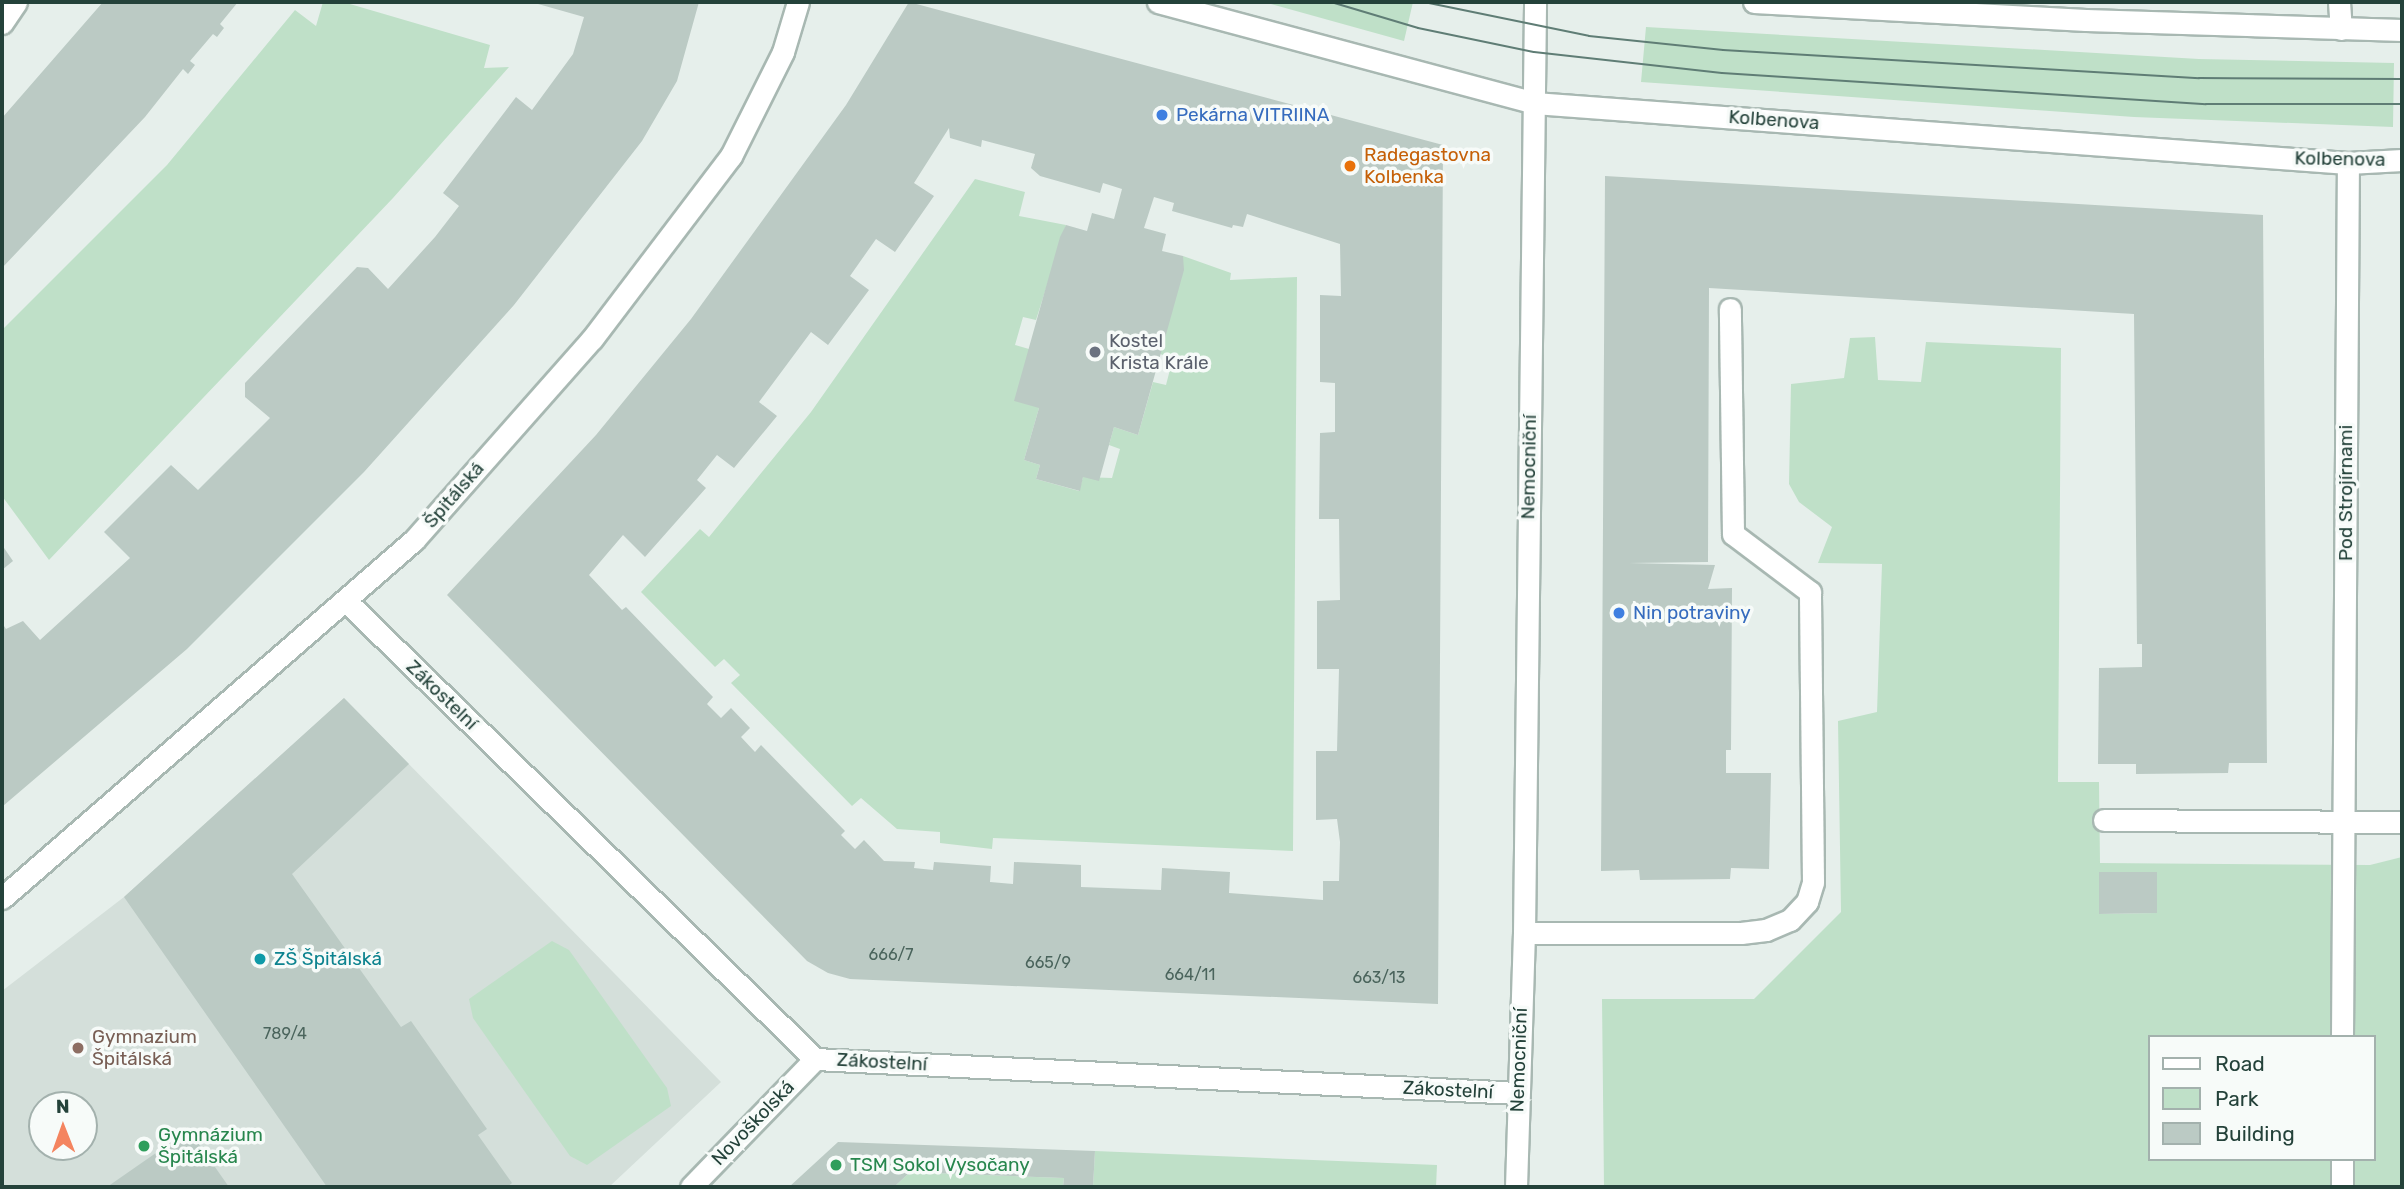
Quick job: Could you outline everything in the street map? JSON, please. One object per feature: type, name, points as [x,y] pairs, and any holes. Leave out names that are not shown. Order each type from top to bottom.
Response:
[{"type":"street","points":[[2,23],[16,2]]},
{"type":"street","name":"Špitálská","points":[[2,898],[414,540],[592,339],[731,156],[783,52],[798,2]]},
{"type":"street","name":"Kolbenova","points":[[1158,2],[1534,103],[2348,163],[2402,160]]},
{"type":"street","name":"Nemocniční","points":[[1516,1187],[1524,933],[1535,2]]},
{"type":"street","points":[[1754,2],[2402,30]]},
{"type":"street","points":[[2339,2],[2341,29]]},
{"type":"street","name":"Pod Strojírnami","points":[[2342,1035],[2348,163]]},
{"type":"street","points":[[1524,933],[1741,933],[1766,930],[1790,920],[1807,902],[1813,882],[1810,592],[1733,534],[1730,309]]},
{"type":"street","name":"Zákostelní","points":[[347,601],[815,1059],[1518,1093]]},
{"type":"street","points":[[2104,820],[2402,822]]},
{"type":"street","name":"Novoškolská","points":[[691,1187],[815,1059]]},
{"type":"street","points":[[2342,1161],[2342,1187]]},
{"type":"shaded area","points":[[344,698],[721,1082],[609,1187],[2,1187],[2,991],[124,897]]},
{"type":"green space","points":[[323,2],[343,2],[490,45],[484,68],[509,67],[393,198],[49,560],[2,496],[2,330],[167,165],[295,10],[316,26]]},
{"type":"green space","points":[[1264,2],[1413,2],[1404,41]]},
{"type":"green space","points":[[1646,27],[2199,59],[2394,63],[2393,127],[2134,117],[1641,82]]},
{"type":"green space","points":[[975,179],[1025,192],[1019,216],[1066,225],[1036,320],[1023,317],[1015,345],[1029,349],[1039,408],[1024,460],[1040,465],[1036,479],[1079,491],[1083,477],[1112,478],[1120,449],[1109,445],[1114,427],[1138,435],[1153,382],[1166,385],[1173,358],[1160,354],[1183,256],[1231,273],[1230,280],[1297,277],[1293,851],[993,838],[992,849],[940,843],[940,832],[897,829],[861,798],[852,806],[731,683],[740,675],[724,659],[715,667],[641,592],[700,529],[709,537],[811,412]]},
{"type":"green space","points":[[1875,337],[1878,380],[1921,382],[1926,342],[2061,348],[2058,782],[2099,782],[2100,863],[2370,865],[2402,857],[2402,1187],[1604,1187],[1602,999],[1754,999],[1841,912],[1838,721],[1877,712],[1882,564],[1818,563],[1832,527],[1799,502],[1789,484],[1791,384],[1844,378],[1850,338]],"holes":[[[2099,872],[2157,872],[2157,913],[2100,914]]]},
{"type":"green space","points":[[552,941],[569,950],[667,1088],[671,1106],[587,1165],[570,1156],[473,1018],[469,999]]},
{"type":"green space","points":[[1095,1151],[1437,1165],[1436,1187],[1093,1187]]},
{"type":"green space","points":[[910,1172],[1064,1178],[1063,1187],[894,1187]]},
{"type":"building","points":[[103,2],[238,2],[220,24],[224,28],[217,37],[213,34],[190,61],[195,65],[188,74],[183,69],[145,117],[2,268],[2,118]]},
{"type":"building","points":[[531,2],[699,2],[677,81],[642,141],[514,305],[364,472],[187,649],[3,806],[2,623],[6,629],[23,621],[40,640],[130,558],[104,532],[171,465],[198,490],[270,418],[245,397],[245,383],[357,267],[368,268],[388,289],[435,237],[459,206],[443,193],[516,97],[532,110],[573,54],[584,17]]},
{"type":"building","points":[[909,2],[1443,145],[1438,1004],[850,979],[828,973],[807,961],[447,595],[596,435],[691,319],[846,105]],"holes":[[[949,128],[950,138],[981,147],[982,140],[1035,154],[1031,168],[1040,176],[1100,193],[1103,183],[1122,189],[1114,219],[1092,213],[1087,231],[1066,225],[1060,237],[1014,401],[1039,408],[1024,460],[1040,465],[1036,479],[1080,491],[1083,477],[1099,481],[1114,427],[1138,435],[1184,270],[1183,256],[1162,251],[1166,234],[1144,228],[1154,197],[1174,203],[1172,211],[1232,228],[1233,225],[1243,227],[1247,214],[1340,244],[1341,296],[1320,295],[1320,382],[1335,383],[1335,432],[1320,433],[1319,519],[1339,519],[1340,600],[1317,601],[1317,669],[1339,669],[1337,751],[1316,751],[1316,820],[1337,819],[1340,842],[1339,881],[1323,881],[1323,900],[1229,893],[1230,872],[1162,868],[1161,890],[1081,887],[1081,865],[1014,862],[1013,884],[990,882],[991,866],[934,862],[933,870],[914,868],[915,862],[884,861],[864,840],[855,849],[841,835],[845,831],[761,745],[755,752],[741,737],[750,728],[731,708],[721,718],[707,704],[713,697],[626,607],[622,610],[589,575],[623,535],[645,557],[706,488],[697,480],[717,455],[734,468],[777,416],[759,402],[811,332],[828,345],[869,290],[850,276],[876,239],[895,252],[934,196],[914,183]]]},
{"type":"building","points":[[1605,176],[2263,215],[2267,763],[2229,763],[2228,773],[2136,774],[2136,764],[2098,764],[2099,668],[2142,667],[2142,644],[2137,644],[2134,314],[1709,288],[1708,562],[1629,563],[1715,565],[1708,589],[1732,588],[1731,750],[1726,750],[1726,773],[1771,773],[1769,869],[1731,868],[1730,879],[1640,880],[1639,870],[1601,871]]},
{"type":"building","points":[[2,545],[13,561],[2,570]]},
{"type":"building","name":"ZŠ Špitálská","points":[[344,698],[409,764],[292,874],[401,1027],[411,1021],[487,1129],[478,1135],[512,1183],[507,1187],[327,1187],[124,897]]},
{"type":"building","points":[[2099,872],[2157,872],[2157,913],[2099,914]]},
{"type":"building","name":"Gymnázium Špitálská","points":[[189,1130],[229,1187],[107,1187]]},
{"type":"building","points":[[838,1142],[1095,1151],[1093,1187],[1063,1187],[1064,1178],[910,1172],[894,1187],[789,1187]]},
{"type":"tram line","points":[[1331,2],[1418,28],[1534,52],[1722,73],[2206,104],[2402,104]]},
{"type":"tram line","points":[[1424,2],[1589,36],[1723,50],[2199,78],[2402,79]]},
{"type":"place","name":"Pekárna VITRIINA","points":[[1162,115]]},
{"type":"place","name":"Radegastovna Kolbenka","points":[[1350,166]]},
{"type":"place","name":"Kostel Krista Krále","points":[[1095,352]]},
{"type":"place","name":"Nin potraviny","points":[[1619,613]]},
{"type":"place","name":"ZŠ Špitálská","points":[[260,959]]},
{"type":"place","name":"Gymnazium Špitálská","points":[[78,1048]]},
{"type":"place","name":"Gymnázium Špitálská","points":[[144,1146]]},
{"type":"place","name":"TSM Sokol Vysočany","points":[[836,1165]]}]
